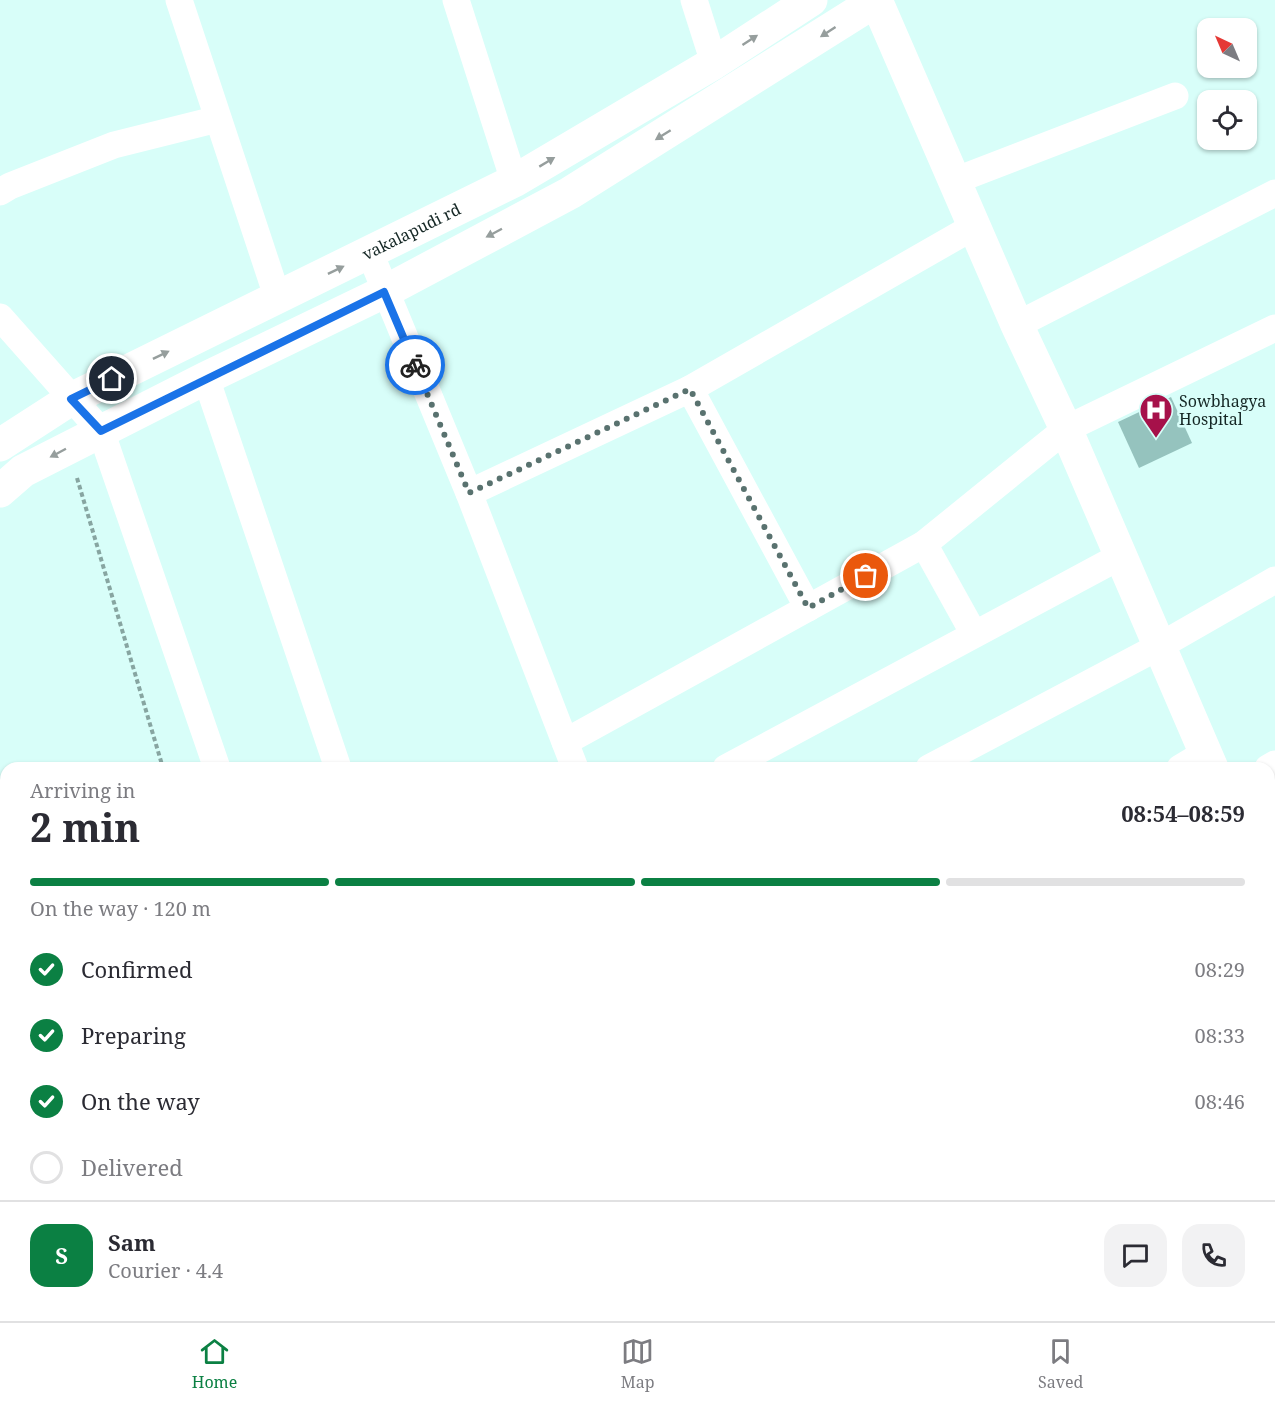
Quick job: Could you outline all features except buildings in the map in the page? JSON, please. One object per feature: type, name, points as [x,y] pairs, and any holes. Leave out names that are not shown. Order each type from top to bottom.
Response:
[{"type":"main road","name":"vakalapudi rd","points":[[0,445],[71,399],[514,181],[714,63],[812,0]]},
{"type":"main road","points":[[0,491],[23,471],[206,378],[384,292],[570,193],[876,0],[1017,325],[1066,429],[1158,647],[1199,762]]},
{"type":"street","points":[[178,0],[278,298]]},
{"type":"street","points":[[456,0],[514,181]]},
{"type":"street","points":[[694,0],[714,63]]},
{"type":"street","points":[[954,181],[1175,96]]},
{"type":"street","points":[[0,192],[114,145],[218,119]]},
{"type":"street","points":[[1017,325],[1275,194]]},
{"type":"street","points":[[469,493],[690,389],[974,227]]},
{"type":"street","points":[[370,253],[384,292],[469,493],[573,762]]},
{"type":"street","points":[[0,317],[101,431],[215,762]]},
{"type":"street","points":[[565,741],[924,544],[1066,429],[1275,328]]},
{"type":"street","points":[[206,378],[336,762]]},
{"type":"street","points":[[690,389],[808,608]]},
{"type":"street","points":[[924,544],[974,634]]},
{"type":"street","points":[[737,762],[1119,557]]},
{"type":"street","points":[[940,762],[1158,647],[1275,580]]},
{"type":"path","points":[[68,448],[161,762]]},
{"type":"way so far","points":[[415,365],[469,493],[690,389],[808,608],[866,576]]},
{"type":"place","name":"Sowbhagya Hospital","points":[[1156,439]]},
{"type":"route","points":[[112,379],[71,399],[101,431],[384,292],[415,365]]}]
